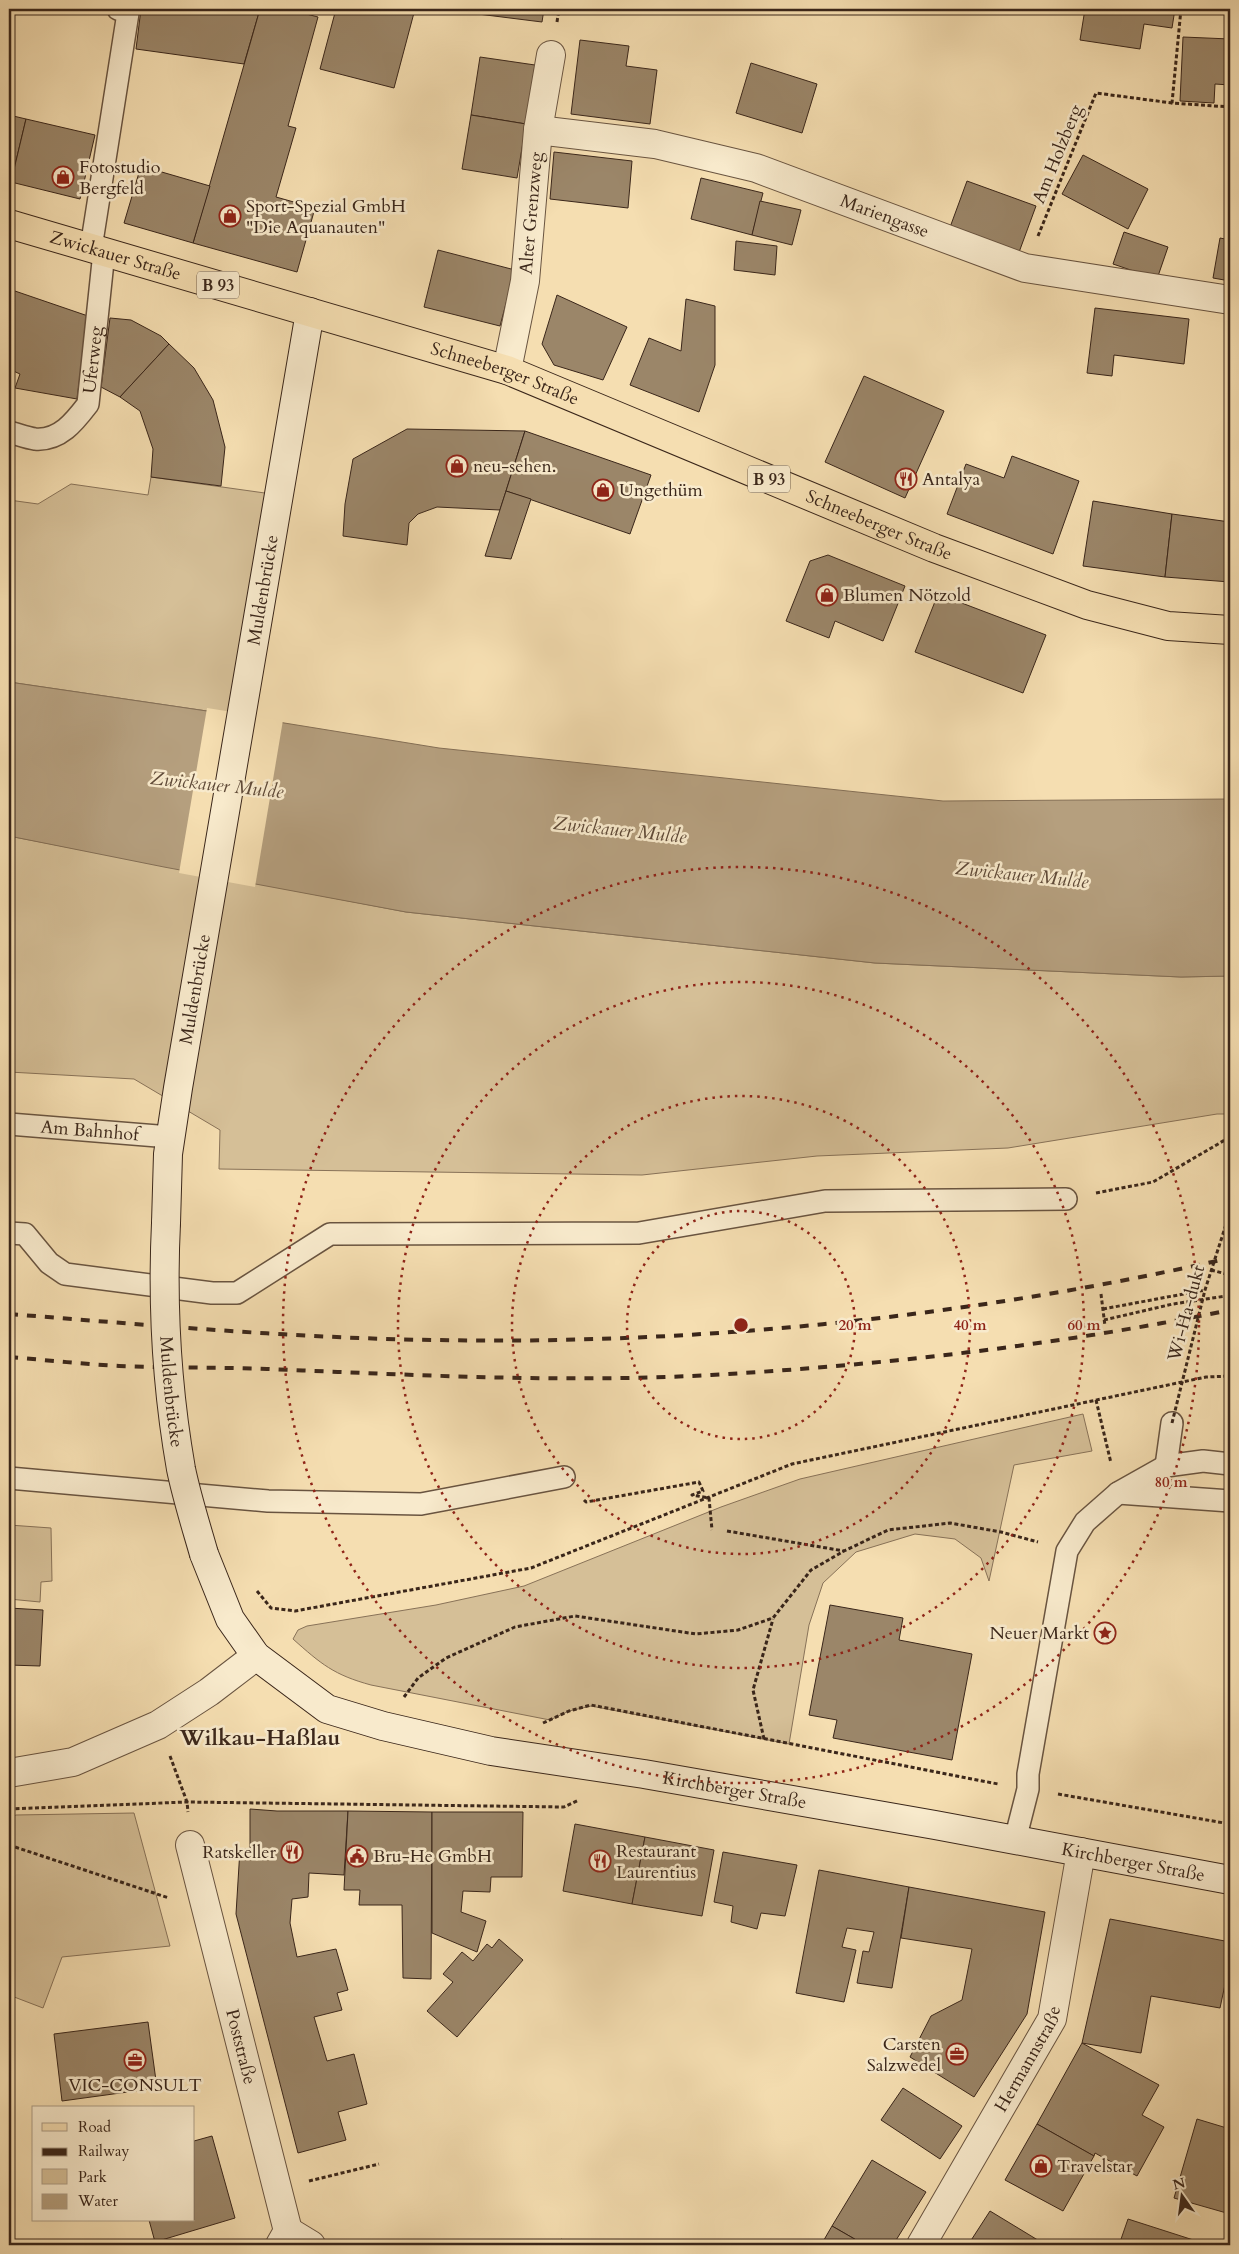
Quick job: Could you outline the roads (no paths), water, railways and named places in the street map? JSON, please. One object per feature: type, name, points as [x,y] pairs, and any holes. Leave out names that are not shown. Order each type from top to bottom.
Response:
[{"type":"main road","name":"Alter Grenzweg","points":[[507,370],[525,281],[538,130],[551,55]]},
{"type":"main road","name":"Mariengasse","points":[[538,130],[655,144],[756,168],[1025,268],[1230,300]]},
{"type":"main road","name":"Zwickauer Straße","points":[[9,224],[310,312]]},
{"type":"main road","name":"Schneeberger Straße","points":[[310,312],[507,370],[934,548],[1087,605],[1168,626],[1230,630]]},
{"type":"main road","name":"Muldenbrücke","points":[[256,1656],[230,1619],[204,1554],[182,1470],[173,1403],[163,1280],[170,1137],[310,312]]},
{"type":"main road","points":[[9,1773],[73,1762],[158,1726],[209,1692],[256,1656]]},
{"type":"main road","name":"Kirchberger Straße","points":[[256,1656],[327,1709],[384,1726],[491,1750],[644,1774],[1230,1880]]},
{"type":"main road","name":"Poststraße","points":[[190,1845],[277,2189],[293,2241]]},
{"type":"main road","name":"Hermannstraße","points":[[920,2245],[1052,2019],[1080,1852]]},
{"type":"lane","name":"Uferweg","points":[[9,432],[36,439],[60,434],[79,417],[88,404],[98,250],[128,13],[118,9]]},
{"type":"lane","name":"Am Bahnhof","points":[[9,1124],[170,1137]]},
{"type":"lane","points":[[9,1233],[25,1234],[48,1263],[65,1274],[212,1293],[237,1293],[330,1234],[639,1233],[825,1201],[1066,1200]]},
{"type":"lane","points":[[1166,1466],[1172,1423]]},
{"type":"lane","points":[[1015,1840],[1028,1789],[1028,1774],[1067,1551],[1085,1522],[1118,1493],[1166,1466],[1203,1461],[1230,1464]]},
{"type":"lane","points":[[9,1478],[268,1501],[422,1504],[564,1477]]},
{"type":"lane","points":[[1118,1493],[1230,1501]]},
{"type":"water","name":"Zwickauer Mulde","points":[[9,682],[241,716],[439,748],[943,801],[1230,799],[1230,976],[1181,977],[875,963],[406,912],[9,836]]},
{"type":"railway","points":[[9,1314],[328,1337],[434,1340],[634,1338],[735,1332],[835,1323],[934,1311],[1132,1279],[1230,1258]]},
{"type":"railway","points":[[9,1357],[138,1367],[249,1368],[434,1376],[600,1378],[711,1375],[841,1366],[972,1352],[1101,1334],[1230,1310]]},
{"type":"place","name":"Fotostudio Bergfeld","points":[[63,177]]},
{"type":"place","name":"Sport-Spezial GmbH \"Die Aquanauten\"","points":[[230,216]]},
{"type":"place","name":"neu-sehen.","points":[[457,466]]},
{"type":"place","name":"Antalya","points":[[906,479]]},
{"type":"place","name":"Ungethüm","points":[[603,490]]},
{"type":"place","name":"Blumen Nötzold","points":[[827,595]]},
{"type":"place","name":"Neuer Markt","points":[[1105,1633]]},
{"type":"place","name":"Ratskeller","points":[[292,1852]]},
{"type":"place","name":"Bru-He GmbH","points":[[357,1856]]},
{"type":"place","name":"Restaurant Laurentius","points":[[600,1861]]},
{"type":"place","name":"Carsten Salzwedel","points":[[957,2054]]},
{"type":"place","name":"VIC-CONSULT","points":[[135,2060]]},
{"type":"place","name":"Travelstar","points":[[1041,2166]]},
{"type":"district","name":"Wilkau-Haßlau","points":[[260,1737]]}]
